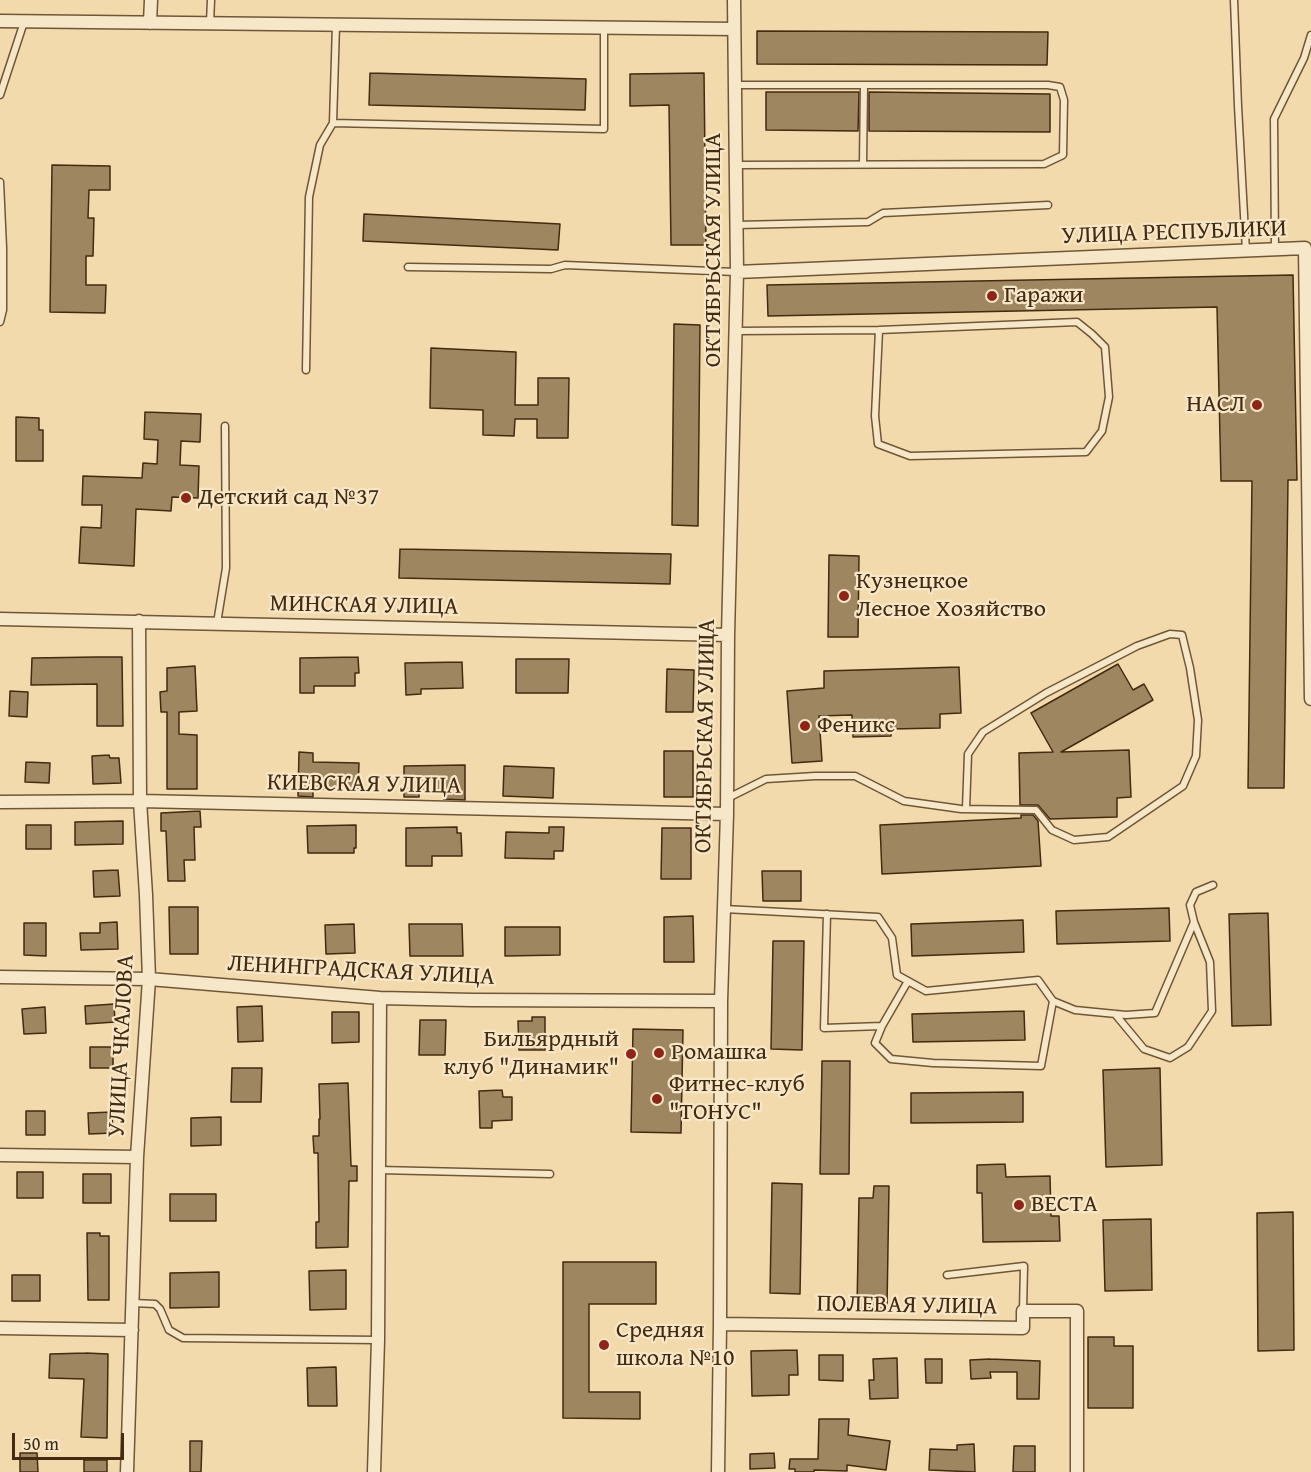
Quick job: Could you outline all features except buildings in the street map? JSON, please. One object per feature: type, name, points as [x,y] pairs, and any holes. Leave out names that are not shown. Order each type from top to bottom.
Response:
[{"type":"street","points":[[150,23],[151,0]]},
{"type":"street","name":"ОКТЯБРЬСКАЯ УЛИЦА","points":[[718,1472],[720,1001],[727,814],[728,635],[737,272],[734,0]]},
{"type":"street","points":[[0,21],[734,29]]},
{"type":"street","name":"УЛИЦА РЕСПУБЛИКИ","points":[[737,272],[1308,248],[1311,699]]},
{"type":"street","name":"МИНСКАЯ УЛИЦА","points":[[0,619],[728,635]]},
{"type":"street","name":"УЛИЦА ЧКАЛОВА","points":[[127,1472],[138,1157],[148,979],[140,801],[140,621]]},
{"type":"street","name":"КИЕВСКАЯ УЛИЦА","points":[[0,802],[140,801],[727,814]]},
{"type":"street","name":"ЛЕНИНГРАДСКАЯ УЛИЦА","points":[[0,977],[148,979],[380,998],[720,1001]]},
{"type":"street","points":[[374,1472],[378,1340],[380,998]]},
{"type":"street","points":[[0,1155],[138,1157]]},
{"type":"street","name":"ПОЛЕВАЯ УЛИЦА","points":[[720,1324],[1023,1328],[1023,1311],[1077,1311],[1077,1472]]},
{"type":"street","points":[[0,1328],[132,1330]]},
{"type":"lane","points":[[210,24],[211,0]]},
{"type":"lane","points":[[1234,0],[1246,251]]},
{"type":"lane","points":[[0,95],[24,21]]},
{"type":"lane","points":[[306,370],[309,197],[320,145],[333,123],[336,25]]},
{"type":"lane","points":[[333,123],[604,129],[604,27]]},
{"type":"lane","points":[[1275,250],[1274,119],[1305,58],[1311,35]]},
{"type":"lane","points":[[735,85],[1048,85],[1060,87],[1064,100],[1063,155],[1044,164],[736,165]]},
{"type":"lane","points":[[863,164],[864,85]]},
{"type":"lane","points":[[0,182],[3,248],[3,310],[0,322]]},
{"type":"lane","points":[[736,225],[868,222],[883,213],[1048,205]]},
{"type":"lane","points":[[408,267],[551,269],[565,265],[737,272]]},
{"type":"lane","points":[[736,331],[879,330],[1077,322],[1105,347],[1109,397],[1102,431],[1086,452],[910,456],[878,444],[875,416],[879,330]]},
{"type":"lane","points":[[217,623],[226,568],[225,426]]},
{"type":"lane","points":[[727,798],[766,779],[855,776],[904,801],[966,809],[1036,810],[1052,830],[1074,840],[1107,837],[1183,786],[1196,756],[1198,720],[1182,635],[1170,634],[1137,646],[1046,693],[983,732],[968,754],[966,809]]},
{"type":"lane","points":[[1115,1014],[1144,1049],[1170,1058],[1188,1047],[1212,1011],[1210,962],[1194,922],[1190,905],[1196,892],[1213,885]]},
{"type":"lane","points":[[724,909],[878,917],[892,938],[897,975],[926,991],[1038,980],[1053,1001],[1075,1010],[1126,1015],[1155,1013],[1194,922]]},
{"type":"lane","points":[[827,914],[824,1028],[882,1026]]},
{"type":"lane","points":[[908,981],[882,1026],[875,1043],[891,1059],[933,1063],[1041,1066],[1053,1001]]},
{"type":"lane","points":[[379,1170],[550,1174]]},
{"type":"lane","points":[[947,1275],[1024,1266],[1023,1311]]},
{"type":"lane","points":[[133,1303],[155,1304],[160,1309],[169,1330],[183,1338],[378,1340]]},
{"type":"place","name":"Гаражи","points":[[992,296]]},
{"type":"place","name":"НАСЛ","points":[[1257,405]]},
{"type":"place","name":"Детский сад №37","points":[[186,498]]},
{"type":"place","name":"Кузнецкое Лесное Хозяйство","points":[[844,596]]},
{"type":"place","name":"Феникс","points":[[805,726]]},
{"type":"place","name":"Ромашка","points":[[659,1053]]},
{"type":"place","name":"Бильярдный клуб \"Динамик\"","points":[[631,1054]]},
{"type":"place","name":"Фитнес-клуб \"ТОНУС\"","points":[[657,1099]]},
{"type":"place","name":"ВЕСТА","points":[[1019,1205]]},
{"type":"place","name":"Средняя школа №10","points":[[604,1345]]}]
